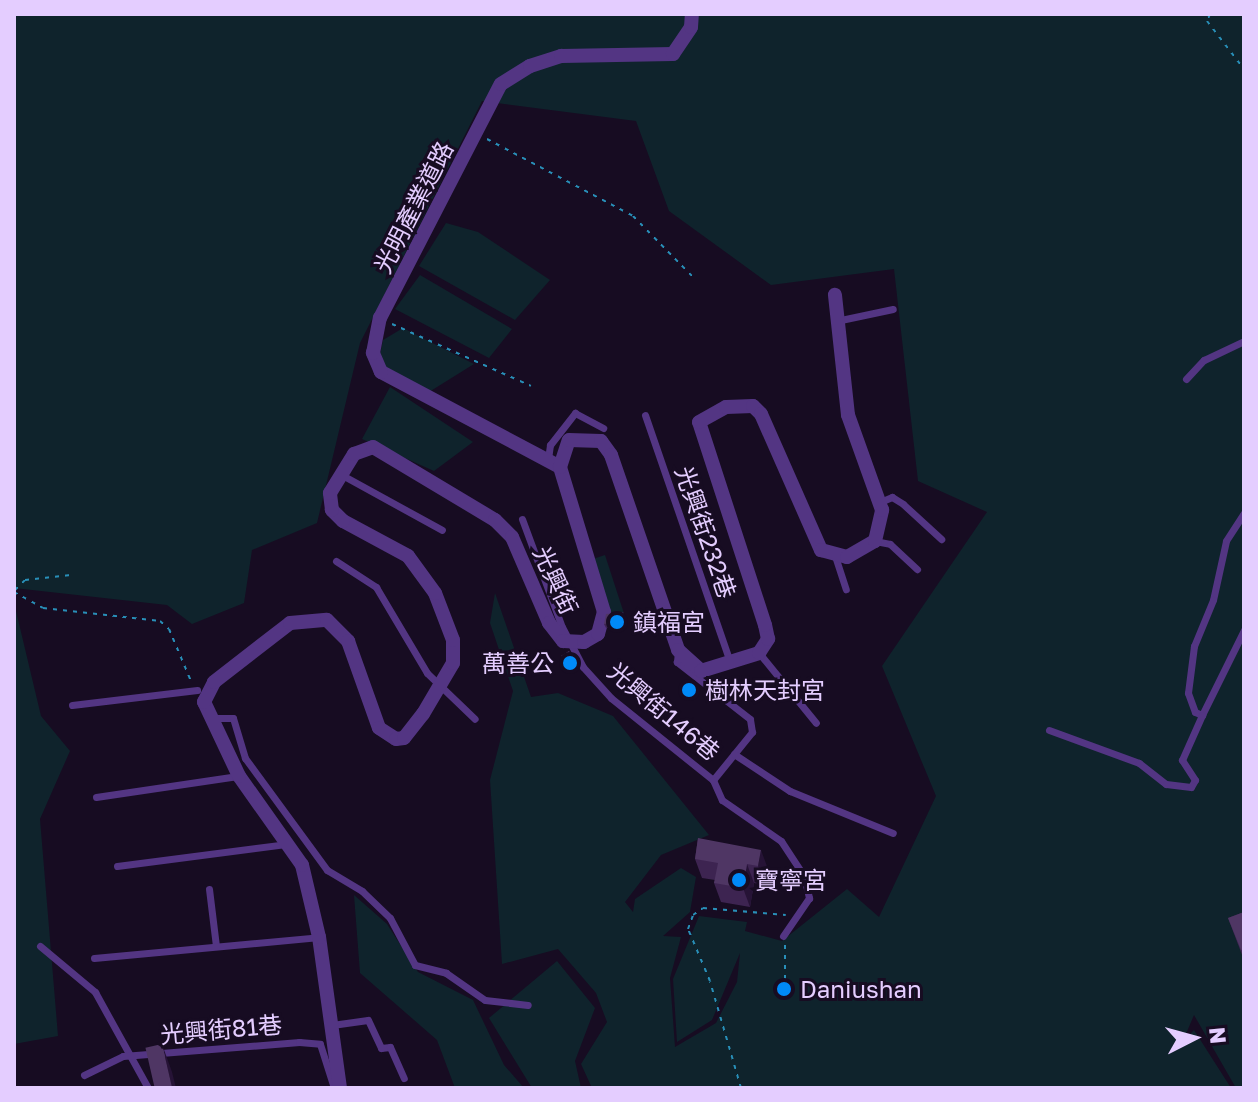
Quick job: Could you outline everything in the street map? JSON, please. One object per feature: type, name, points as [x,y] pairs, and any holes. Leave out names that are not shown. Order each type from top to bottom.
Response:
[{"type":"street","name":"光明產業道路","points":[[554,465],[381,372],[373,353],[380,318],[501,84],[530,66],[561,56],[673,54],[691,27],[692,14]]},
{"type":"street","points":[[554,465],[569,440],[579,437],[606,446],[678,650],[701,671],[759,653],[768,639],[765,625],[701,440],[702,418],[735,404],[753,406],[761,414],[821,550],[835,556],[861,553],[875,541],[879,502],[848,415],[835,321],[835,295]]},
{"type":"street","name":"光興街","points":[[341,474],[354,454],[373,447],[495,520],[512,537],[549,623],[569,643],[598,634],[604,612],[554,465]]},
{"type":"street","points":[[337,1088],[332,1025],[319,937],[302,865],[239,776],[204,702],[214,682],[290,623],[309,620],[327,620],[348,641],[385,734],[404,738],[438,688],[453,663],[453,640],[435,593],[408,556],[332,510],[330,493],[341,474]]},
{"type":"lane","points":[[835,321],[893,309]]},
{"type":"lane","points":[[1186,379],[1204,360],[1244,341]]},
{"type":"lane","points":[[554,465],[550,445],[575,413],[603,428]]},
{"type":"lane","name":"光興街232巷","points":[[645,415],[730,662]]},
{"type":"lane","points":[[341,474],[442,530]]},
{"type":"lane","points":[[879,502],[892,497],[941,539]]},
{"type":"lane","points":[[1202,715],[1195,712],[1189,697],[1194,646],[1213,600],[1226,541],[1244,513]]},
{"type":"lane","name":"光興街146巷","points":[[522,519],[569,643],[611,698],[713,780],[752,732],[750,719],[677,662],[678,650]]},
{"type":"lane","points":[[875,541],[890,544],[917,569]]},
{"type":"lane","points":[[835,556],[846,589]]},
{"type":"lane","points":[[336,561],[376,587],[438,688],[475,719]]},
{"type":"lane","points":[[1049,730],[1139,763],[1166,784],[1191,787],[1195,780],[1182,760],[1244,630]]},
{"type":"lane","points":[[759,653],[816,723]]},
{"type":"lane","points":[[72,705],[197,690]]},
{"type":"lane","points":[[210,719],[233,718],[245,758],[327,870],[362,891],[390,918],[415,965],[446,973],[485,1000],[528,1005]]},
{"type":"lane","points":[[734,754],[790,791],[893,833]]},
{"type":"lane","points":[[96,797],[239,776]]},
{"type":"lane","points":[[713,780],[731,809],[781,841],[795,857],[809,889],[799,915],[784,927],[783,936]]},
{"type":"lane","points":[[117,866],[286,844]]},
{"type":"lane","points":[[209,889],[216,946]]},
{"type":"lane","points":[[94,958],[319,937]]},
{"type":"lane","points":[[40,946],[95,992],[148,1088]]},
{"type":"lane","points":[[332,1025],[368,1020],[381,1048],[390,1047],[404,1078]]},
{"type":"lane","name":"光興街81巷","points":[[84,1075],[123,1056],[320,1044],[337,1088]]},
{"type":"path","points":[[1210,14],[1207,21],[1244,69]]},
{"type":"path","points":[[475,134],[526,156],[575,189],[633,216],[692,276]]},
{"type":"path","points":[[380,318],[531,386]]},
{"type":"path","points":[[71,575],[25,580],[14,591],[43,608],[160,621],[169,629],[197,690]]},
{"type":"path","points":[[741,1088],[710,981],[688,929],[693,915],[703,908],[799,915]]},
{"type":"path","points":[[783,936],[789,962],[785,981],[792,991]]},
{"type":"shaded area","points":[[14,14],[1244,14],[1244,1088],[1236,1088],[1194,1015],[1183,1041],[1194,1030],[1231,1088],[592,1088],[581,1064],[607,1022],[596,993],[558,949],[502,964],[490,780],[513,691],[490,623],[495,593],[531,697],[558,693],[613,716],[709,835],[661,855],[625,902],[633,912],[635,899],[681,868],[696,877],[690,912],[663,936],[681,937],[670,978],[675,1047],[716,1023],[737,982],[740,953],[712,1020],[677,1042],[673,979],[699,916],[747,922],[745,931],[782,941],[847,889],[879,917],[936,796],[882,666],[987,512],[918,481],[894,269],[771,285],[669,211],[636,121],[482,101],[360,343],[317,523],[252,550],[244,603],[192,624],[167,605],[14,588]]},
{"type":"shaded area","points":[[446,223],[478,232],[550,280],[515,320],[419,266]]},
{"type":"shaded area","points":[[420,275],[512,329],[489,358],[395,309]]},
{"type":"shaded area","points":[[403,328],[474,364],[429,392],[378,363],[383,340]]},
{"type":"shaded area","points":[[390,387],[473,442],[434,471],[362,439]]},
{"type":"shaded area","points":[[605,555],[624,613],[610,618],[591,560]]},
{"type":"shaded area","points":[[16,611],[41,716],[70,751],[40,819],[58,1036],[14,1044]]},
{"type":"shaded area","points":[[354,895],[387,924],[418,972],[473,1000],[504,1065],[524,1088],[455,1088],[437,1040],[360,973]]},
{"type":"shaded area","points":[[557,961],[595,1008],[575,1061],[581,1088],[532,1088],[489,1018]]},
{"type":"building","points":[[623,612],[625,621],[604,624],[606,614]]},
{"type":"building","points":[[569,651],[575,661],[567,666],[561,656]]},
{"type":"building","points":[[698,838],[761,850],[758,866],[747,864],[743,888],[714,883],[718,863],[695,859]]},
{"type":"building","points":[[1244,912],[1244,949],[1241,950],[1228,918]]},
{"type":"building","points":[[162,1044],[172,1088],[155,1088],[145,1048]]},
{"type":"place","name":"鎮福宮","points":[[617,622]]},
{"type":"place","name":"萬善公","points":[[570,663]]},
{"type":"place","name":"樹林天封宮","points":[[689,690]]},
{"type":"place","name":"寶寧宮","points":[[739,880]]},
{"type":"place","name":"Daniushan","points":[[784,989]]}]
